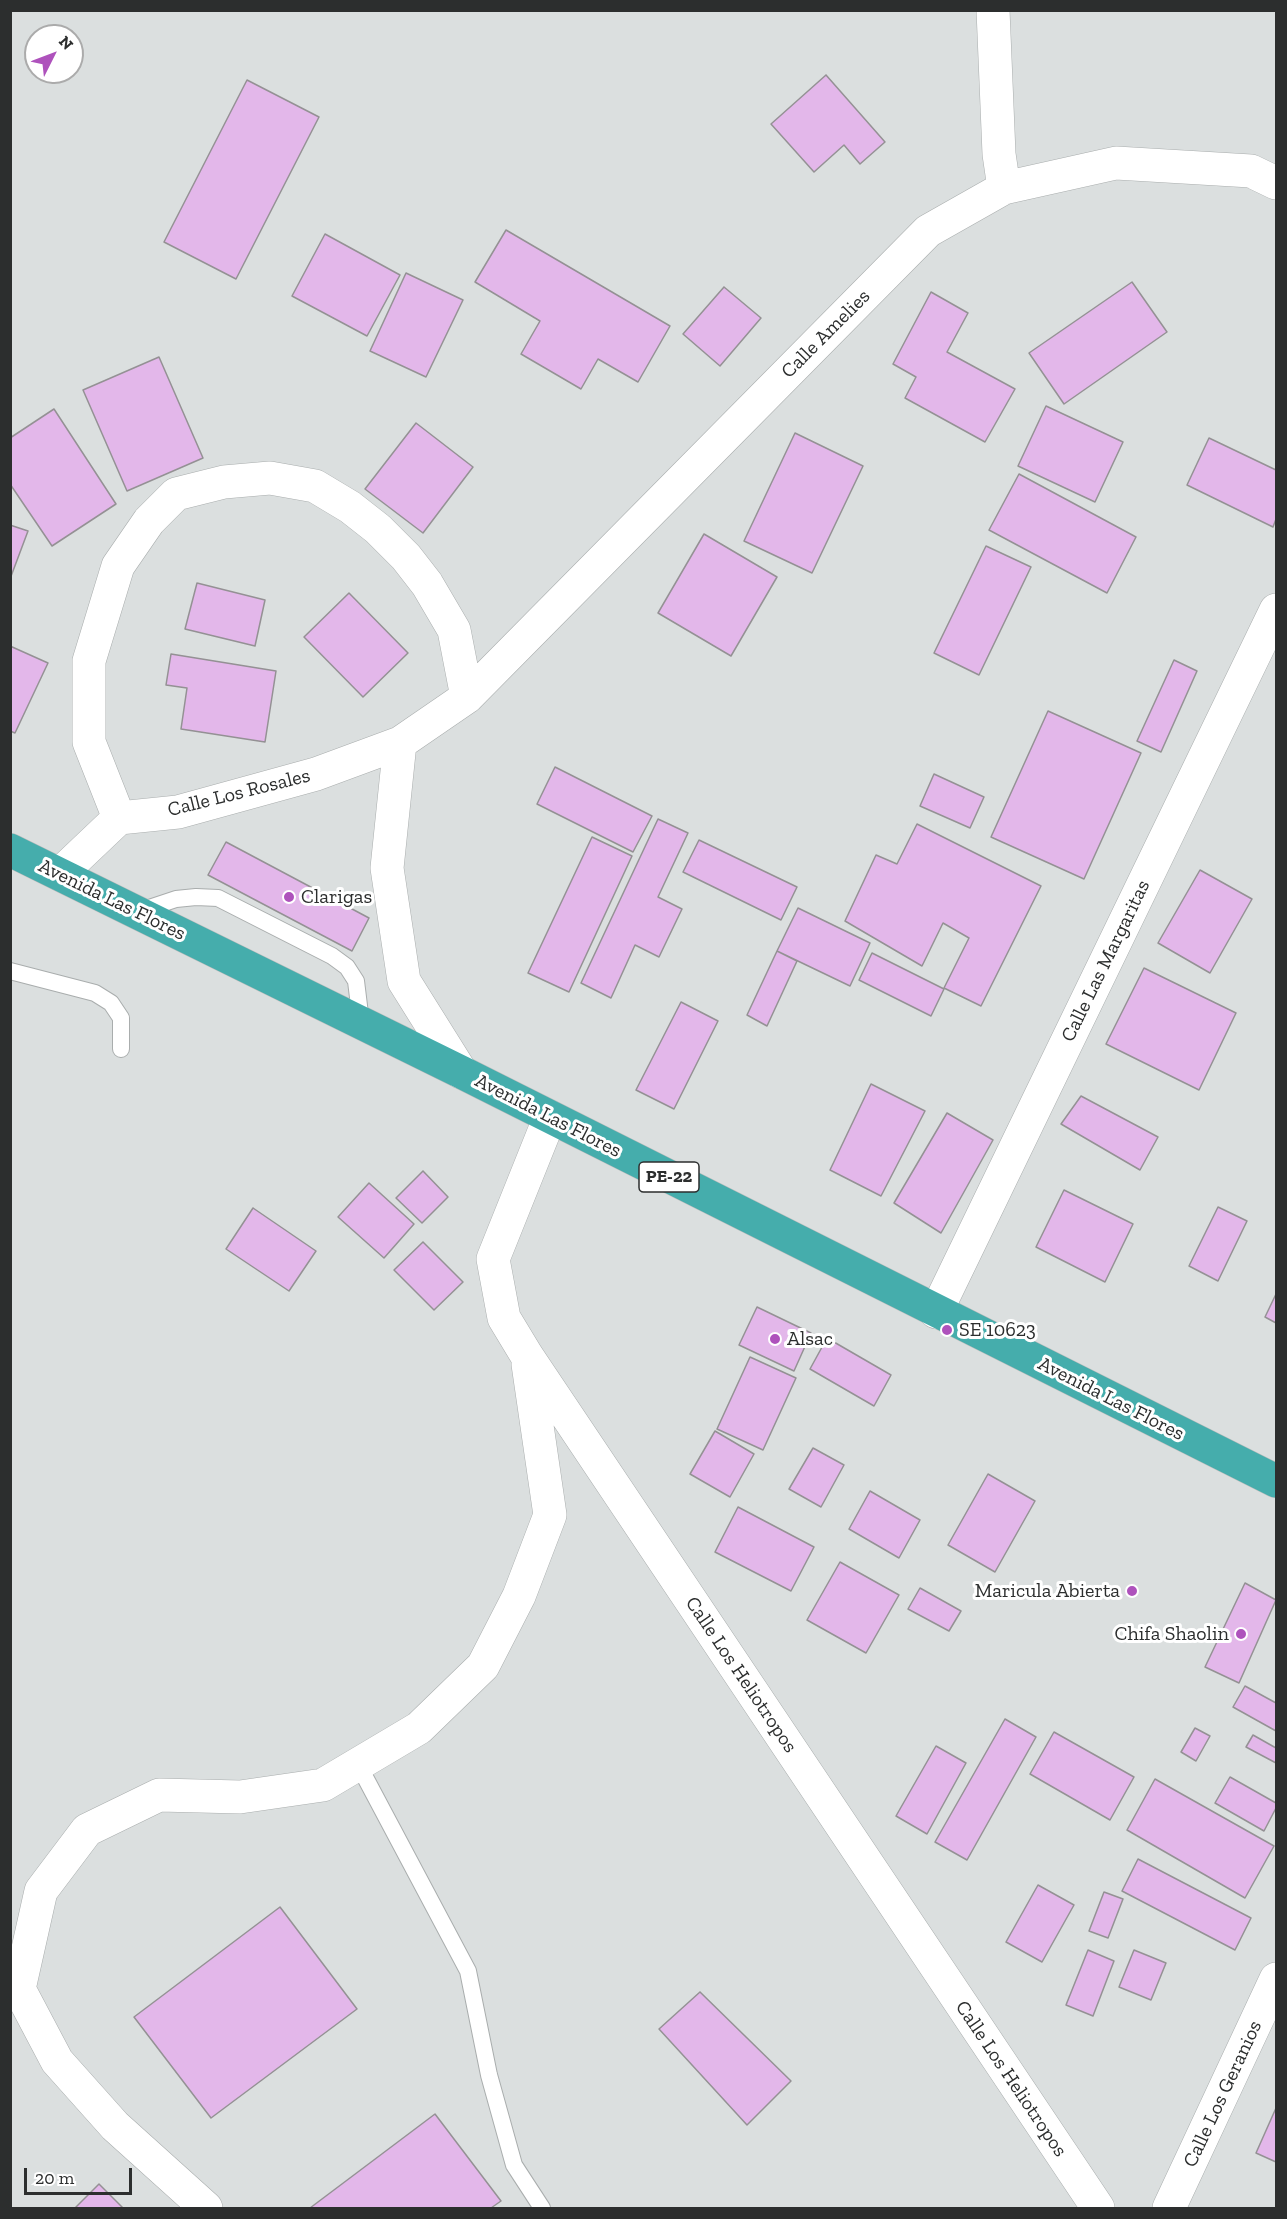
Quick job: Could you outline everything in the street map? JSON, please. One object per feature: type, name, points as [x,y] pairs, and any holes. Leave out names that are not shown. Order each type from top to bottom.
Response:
[{"type":"highway","name":"Avenida Las Flores","points":[[10,850],[461,1072],[1276,1481]]},
{"type":"street","points":[[993,10],[999,154],[1004,188]]},
{"type":"street","name":"Calle Amelies","points":[[467,698],[928,231],[1004,188],[1116,163],[1251,171],[1276,183]]},
{"type":"street","points":[[60,874],[119,818],[89,742],[89,661],[118,566],[149,521],[176,494],[224,482],[270,478],[315,486],[350,507],[378,529],[406,557],[427,584],[453,630],[467,698]]},
{"type":"street","name":"Calle Las Margaritas","points":[[936,1312],[1276,610]]},
{"type":"street","name":"Calle Los Rosales","points":[[119,818],[189,809],[316,774],[399,743],[467,698]]},
{"type":"street","points":[[399,743],[387,868],[404,981],[461,1072]]},
{"type":"street","name":"Calle Los Heliotropos","points":[[550,1117],[492,1259],[504,1318],[527,1356],[1098,2208]]},
{"type":"street","points":[[206,2208],[115,2126],[57,2061],[19,1989],[40,1890],[87,1830],[159,1795],[240,1797],[323,1785],[419,1728],[483,1666],[519,1596],[550,1515],[527,1356]]},
{"type":"street","name":"Calle Los Geranios","points":[[1169,2208],[1276,1979]]},
{"type":"lane","points":[[136,912],[176,899],[218,898],[332,956],[347,967],[356,981],[361,1023]]},
{"type":"lane","points":[[10,971],[95,993],[111,1003],[122,1018],[121,1048]]},
{"type":"lane","points":[[358,1764],[468,1971],[489,2075],[514,2165],[542,2208]]},
{"type":"building","points":[[826,75],[885,142],[860,164],[844,145],[814,172],[771,124]]},
{"type":"building","points":[[247,80],[319,117],[236,279],[164,242]]},
{"type":"building","points":[[506,230],[670,326],[638,382],[598,359],[581,389],[521,354],[540,321],[475,282]]},
{"type":"building","points":[[325,234],[400,275],[367,336],[292,296]]},
{"type":"building","points":[[406,273],[463,300],[426,377],[370,351]]},
{"type":"building","points":[[1132,282],[1167,332],[1064,404],[1029,353]]},
{"type":"building","points":[[724,287],[761,318],[720,366],[683,334]]},
{"type":"building","points":[[931,292],[968,313],[947,352],[1015,389],[985,442],[905,398],[916,377],[893,364]]},
{"type":"building","points":[[159,357],[203,458],[127,491],[83,390]]},
{"type":"building","points":[[1046,406],[1123,442],[1095,502],[1018,466]]},
{"type":"building","points":[[54,409],[116,504],[52,546],[10,484],[10,438]]},
{"type":"building","points":[[416,423],[473,467],[423,533],[365,489]]},
{"type":"building","points":[[795,433],[863,466],[812,573],[744,541]]},
{"type":"building","points":[[1209,438],[1276,470],[1276,519],[1273,527],[1187,485]]},
{"type":"building","points":[[1019,474],[1136,537],[1107,593],[989,530]]},
{"type":"building","points":[[10,525],[28,531],[10,579]]},
{"type":"building","points":[[704,534],[777,577],[731,656],[658,613]]},
{"type":"building","points":[[986,546],[1031,567],[979,675],[934,653]]},
{"type":"building","points":[[197,583],[265,600],[255,646],[185,629]]},
{"type":"building","points":[[349,593],[408,653],[363,697],[304,637]]},
{"type":"building","points":[[10,646],[48,663],[15,733],[10,731]]},
{"type":"building","points":[[171,654],[276,671],[265,742],[181,729],[187,688],[166,685]]},
{"type":"building","points":[[1174,660],[1197,671],[1161,752],[1137,741]]},
{"type":"building","points":[[1048,711],[1141,753],[1084,879],[991,837]]},
{"type":"building","points":[[555,767],[652,816],[633,852],[537,804]]},
{"type":"building","points":[[934,774],[984,797],[970,828],[920,806]]},
{"type":"building","points":[[658,819],[688,833],[658,897],[682,909],[659,957],[635,945],[611,998],[581,983]]},
{"type":"building","points":[[917,824],[1041,886],[981,1006],[944,988],[969,938],[943,923],[922,966],[845,921],[876,855],[897,864]]},
{"type":"building","points":[[592,837],[632,856],[569,992],[528,973]]},
{"type":"building","points":[[699,840],[797,887],[781,920],[683,872]]},
{"type":"building","name":"Clarigas","points":[[226,842],[369,918],[352,951],[208,875]]},
{"type":"building","points":[[1200,870],[1252,899],[1210,973],[1158,943]]},
{"type":"building","points":[[798,908],[870,943],[850,986],[777,951]]},
{"type":"building","points":[[777,951],[797,961],[767,1026],[747,1015]]},
{"type":"building","points":[[872,953],[944,989],[931,1016],[859,980]]},
{"type":"building","points":[[1144,968],[1236,1013],[1199,1090],[1106,1044]]},
{"type":"building","points":[[681,1002],[718,1021],[674,1109],[636,1090]]},
{"type":"building","points":[[871,1084],[925,1111],[881,1196],[830,1170]]},
{"type":"building","points":[[1081,1096],[1158,1137],[1140,1170],[1061,1124]]},
{"type":"building","points":[[947,1113],[993,1140],[941,1233],[894,1203]]},
{"type":"building","points":[[423,1171],[448,1197],[422,1223],[396,1198]]},
{"type":"building","points":[[369,1183],[414,1224],[384,1258],[338,1217]]},
{"type":"building","points":[[1064,1190],[1133,1224],[1105,1282],[1036,1247]]},
{"type":"building","points":[[1218,1207],[1247,1221],[1218,1281],[1189,1266]]},
{"type":"building","points":[[253,1208],[316,1251],[289,1291],[226,1249]]},
{"type":"building","points":[[423,1242],[463,1282],[434,1310],[394,1270]]},
{"type":"building","points":[[1276,1294],[1276,1323],[1265,1317]]},
{"type":"building","name":"Alsac","points":[[757,1307],[811,1333],[794,1371],[739,1345]]},
{"type":"building","points":[[827,1338],[891,1375],[874,1406],[810,1369]]},
{"type":"building","points":[[750,1357],[796,1378],[763,1450],[717,1429]]},
{"type":"building","points":[[715,1431],[754,1454],[730,1497],[690,1474]]},
{"type":"building","points":[[813,1448],[844,1465],[821,1507],[789,1489]]},
{"type":"building","points":[[988,1474],[1035,1501],[995,1572],[948,1545]]},
{"type":"building","points":[[870,1491],[920,1520],[899,1558],[849,1529]]},
{"type":"building","points":[[738,1507],[814,1547],[791,1591],[715,1552]]},
{"type":"building","points":[[840,1562],[899,1595],[866,1653],[807,1620]]},
{"type":"building","name":"Chifa Shaolin","points":[[1245,1583],[1276,1600],[1239,1683],[1205,1667]]},
{"type":"building","points":[[920,1588],[961,1611],[949,1631],[908,1609]]},
{"type":"building","points":[[1245,1686],[1276,1703],[1276,1731],[1233,1707]]},
{"type":"building","points":[[1005,1719],[1036,1737],[967,1860],[935,1842]]},
{"type":"building","points":[[1195,1728],[1210,1736],[1196,1761],[1181,1752]]},
{"type":"building","points":[[1054,1732],[1134,1777],[1110,1820],[1030,1774]]},
{"type":"building","points":[[1253,1735],[1276,1748],[1276,1763],[1246,1747]]},
{"type":"building","points":[[936,1746],[966,1763],[927,1834],[896,1816]]},
{"type":"building","points":[[1230,1777],[1276,1803],[1276,1808],[1264,1831],[1215,1803]]},
{"type":"building","points":[[1155,1779],[1274,1846],[1245,1898],[1127,1830]]},
{"type":"building","points":[[1138,1859],[1251,1918],[1235,1950],[1122,1891]]},
{"type":"building","points":[[1038,1885],[1074,1905],[1042,1962],[1006,1942]]},
{"type":"building","points":[[1104,1892],[1123,1899],[1108,1938],[1089,1931]]},
{"type":"building","points":[[280,1907],[357,2009],[211,2118],[134,2017]]},
{"type":"building","points":[[1088,1950],[1114,1961],[1093,2016],[1066,2005]]},
{"type":"building","points":[[1134,1950],[1166,1963],[1151,2000],[1119,1987]]},
{"type":"building","points":[[700,1992],[791,2081],[747,2125],[659,2029]]},
{"type":"building","points":[[1276,2108],[1276,2162],[1256,2153]]},
{"type":"building","points":[[435,2114],[501,2201],[491,2208],[310,2208]]},
{"type":"building","points":[[99,2184],[123,2208],[75,2208]]},
{"type":"place","name":"Clarigas","points":[[289,897]]},
{"type":"place","name":"SE 10623","points":[[947,1330]]},
{"type":"place","name":"Alsac","points":[[775,1339]]},
{"type":"place","name":"Maricula Abierta","points":[[1132,1591]]},
{"type":"place","name":"Chifa Shaolin","points":[[1241,1634]]}]
